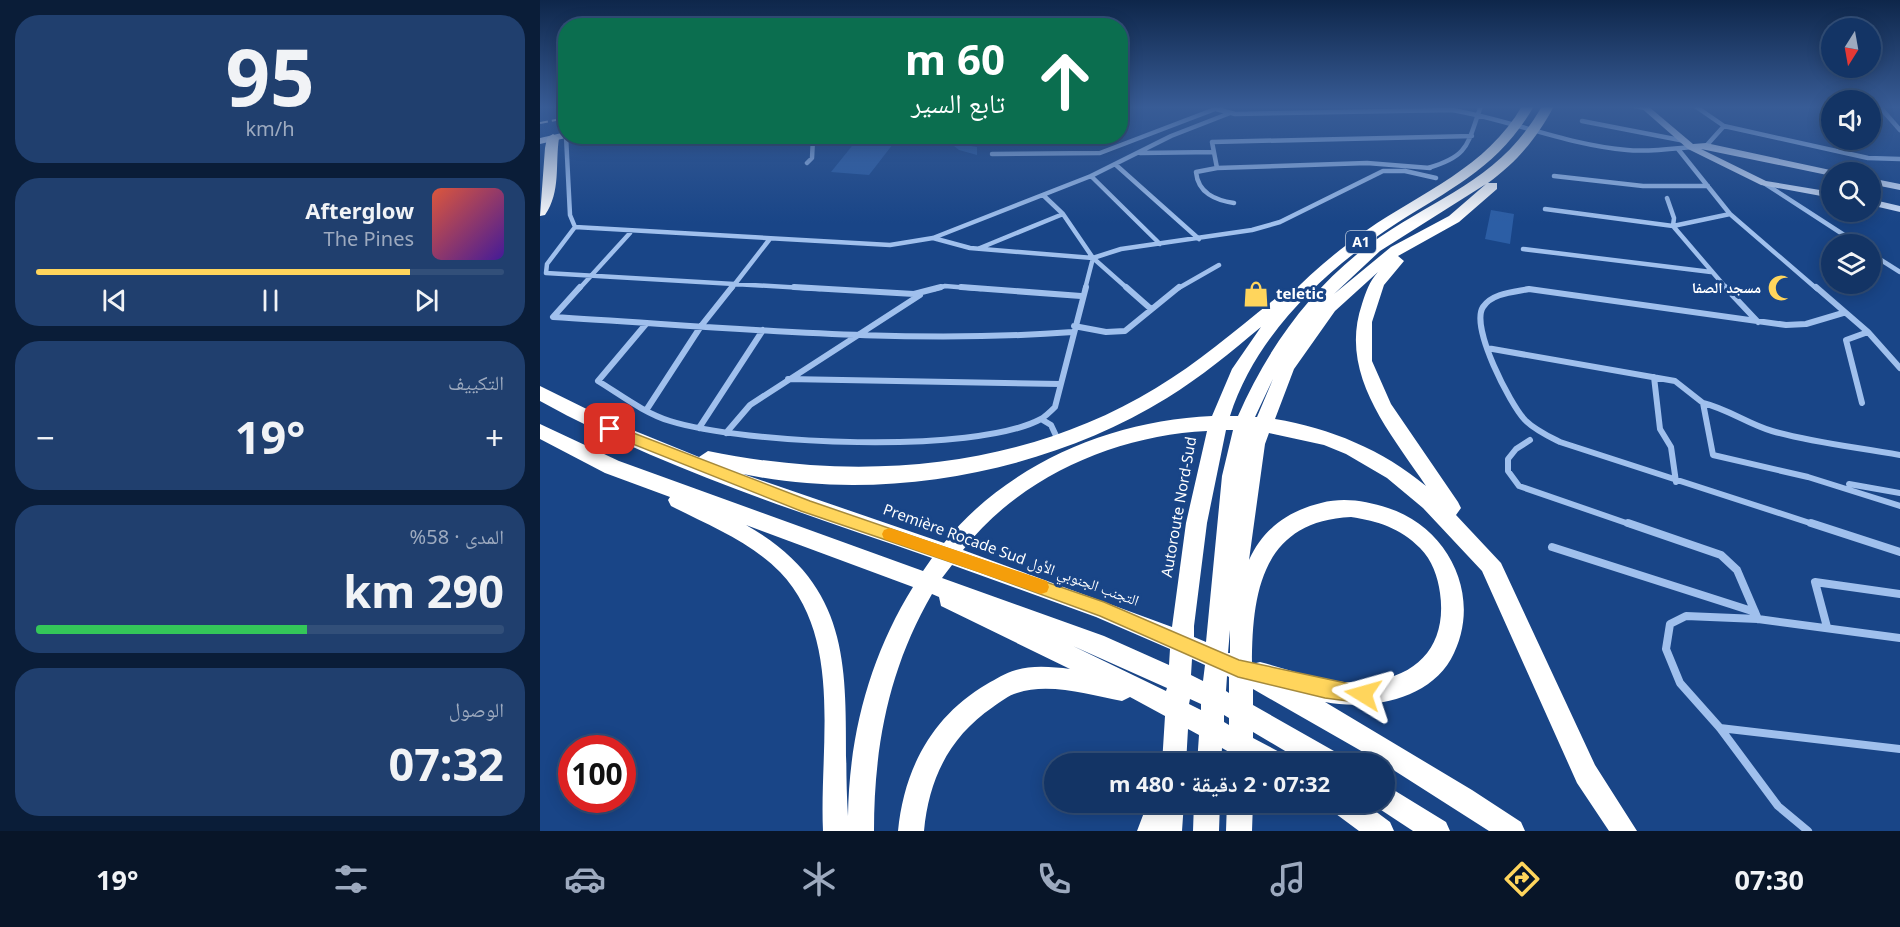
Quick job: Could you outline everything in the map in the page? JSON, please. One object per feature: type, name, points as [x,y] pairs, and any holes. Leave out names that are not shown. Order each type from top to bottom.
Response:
[{"type":"highway","points":[[541,160],[549,145]]},
{"type":"highway","points":[[540,212],[549,200],[553,145]]},
{"type":"highway","points":[[1434,180],[1460,169],[1489,145]]},
{"type":"highway","name":"Autoroute Nord-Sud","points":[[1175,753],[1185,603],[1194,533],[1212,442],[1241,370],[1269,329],[1320,274],[1434,180],[1482,164],[1500,145]]},
{"type":"highway","name":"A1","points":[[1210,753],[1218,616],[1246,445],[1288,339],[1311,309],[1343,276],[1375,248],[1473,188],[1525,145]]},
{"type":"highway","points":[[1522,149],[1494,185],[1454,219],[1421,239],[1377,283],[1364,322],[1364,361],[1383,408],[1494,570],[1586,774],[1624,831]]},
{"type":"highway","points":[[1260,408],[1329,307],[1396,250],[1454,219]]},
{"type":"highway","points":[[628,438],[723,463],[801,474],[851,476],[908,473],[978,463],[1092,428],[1143,404],[1222,351],[1320,274]]},
{"type":"highway","name":"Première Rocade Sud التجنب الجنوبي الأول","points":[[540,393],[628,438],[806,507],[980,564],[1104,610],[1238,669],[1380,747],[1512,831]]},
{"type":"highway","points":[[861,831],[863,780],[872,709],[881,679],[909,611],[942,561],[992,506],[1023,483],[1062,461],[1115,440],[1173,426],[1220,423],[1286,426],[1354,450],[1396,472],[1427,497],[1494,570]]},
{"type":"highway","points":[[540,431],[741,533],[788,566],[812,597],[827,640],[833,672],[836,831]]},
{"type":"highway","points":[[1241,753],[1241,632],[1235,583],[1246,445]]},
{"type":"highway","points":[[612,467],[858,555],[1104,647],[1231,706],[1313,753]]},
{"type":"highway","points":[[1238,669],[1325,689],[1363,694],[1405,684],[1435,663],[1451,633],[1453,595],[1446,569],[1435,552],[1407,525],[1378,512],[1358,508],[1321,510],[1298,520],[1274,538],[1254,568],[1241,632]]},
{"type":"highway","points":[[858,555],[1144,692],[1256,753]]},
{"type":"highway","points":[[911,831],[914,803],[929,759],[952,726],[984,699],[1014,682],[1051,678],[1144,692]]},
{"type":"highway","points":[[1395,804],[1437,831]]},
{"type":"highway","points":[[1150,831],[1157,813]]},
{"type":"highway","points":[[1169,831],[1170,813]]},
{"type":"highway","points":[[1206,831],[1207,813]]},
{"type":"highway","points":[[1239,831],[1240,813]]},
{"type":"highway","points":[[1356,813],[1381,831]]},
{"type":"street","points":[[554,145],[570,215],[575,227]]},
{"type":"street","points":[[807,163],[812,158],[813,145]]},
{"type":"street","points":[[992,154],[1100,153],[1122,145]]},
{"type":"street","points":[[575,227],[595,231],[630,233],[908,244],[933,238],[1091,176],[1156,145]]},
{"type":"street","points":[[1213,145],[1217,168]]},
{"type":"street","points":[[1434,180],[1458,157],[1466,145]]},
{"type":"street","points":[[1588,145],[1609,150],[1678,149],[1686,145]]},
{"type":"street","points":[[1690,145],[1764,183],[1842,234]]},
{"type":"street","points":[[1695,145],[1821,171]]},
{"type":"street","points":[[1809,145],[1868,158],[1900,159]]},
{"type":"street","points":[[1153,146],[1168,153]]},
{"type":"street","points":[[1678,149],[1730,214],[1843,314],[1868,332],[1900,368]]},
{"type":"street","points":[[1139,153],[1214,152]]},
{"type":"street","points":[[1234,203],[1214,198],[1197,184],[1196,172],[1217,168],[1367,163],[1434,180]]},
{"type":"street","points":[[1116,165],[1199,239]]},
{"type":"street","points":[[933,238],[953,245],[978,249],[1093,258],[1121,249],[1199,239],[1280,222],[1306,211],[1377,173],[1391,170],[1413,173],[1434,180]]},
{"type":"street","points":[[1413,173],[1434,180]]},
{"type":"street","points":[[1091,176],[1160,244]]},
{"type":"street","points":[[1554,176],[1643,186],[1708,186]]},
{"type":"street","points":[[1764,183],[1821,193]]},
{"type":"street","points":[[1881,184],[1900,188]]},
{"type":"street","points":[[1043,195],[1063,214],[1093,258],[1150,309]]},
{"type":"street","points":[[1667,198],[1674,218],[1673,226],[1711,272],[1758,322]]},
{"type":"street","points":[[1881,205],[1900,209]]},
{"type":"street","points":[[1545,209],[1673,226],[1730,214]]},
{"type":"street","points":[[978,249],[1063,214]]},
{"type":"street","points":[[575,227],[547,264],[546,273],[914,294],[945,286],[1082,296]]},
{"type":"street","points":[[630,233],[553,317],[854,334],[1009,337],[1073,329],[1125,331],[1179,287],[1219,265]]},
{"type":"street","points":[[647,409],[701,326],[769,240]]},
{"type":"street","points":[[1523,249],[1711,272]]},
{"type":"street","points":[[646,324],[598,381],[669,420],[726,433],[800,440],[947,438],[1011,429],[1041,419],[1055,407],[1060,396],[1060,384],[1073,329],[1093,258]]},
{"type":"street","points":[[1881,260],[1900,273]]},
{"type":"street","points":[[726,433],[750,405],[854,334],[927,290]]},
{"type":"street","points":[[1843,314],[1806,324],[1758,322],[1565,293],[1519,290],[1492,298],[1481,309],[1478,321],[1487,348],[1516,408],[1531,426],[1560,442],[1676,482],[1900,552]]},
{"type":"street","points":[[699,428],[763,330]]},
{"type":"street","points":[[1862,403],[1846,340],[1868,332]]},
{"type":"street","points":[[1487,348],[1675,381],[1703,403],[1718,405],[1749,424],[1773,432],[1900,455]]},
{"type":"street","points":[[1654,377],[1660,429],[1671,447],[1676,482]]},
{"type":"street","points":[[788,379],[1060,384]]},
{"type":"street","points":[[1703,403],[1713,455],[1786,469],[1831,481],[1900,506]]},
{"type":"street","points":[[1041,419],[1051,425],[1058,440]]},
{"type":"street","points":[[1530,440],[1512,451],[1506,461],[1509,474],[1519,486],[1721,555],[1737,570],[1756,616]]},
{"type":"street","points":[[1831,481],[1900,493]]},
{"type":"street","points":[[1551,547],[1756,616]]},
{"type":"street","points":[[1827,627],[1815,582],[1900,594]]},
{"type":"street","points":[[1808,831],[1778,806],[1720,728],[1680,684],[1666,649],[1670,624],[1686,616],[1756,616],[1900,638]]},
{"type":"street","points":[[1720,728],[1900,749]]},
{"type":"shaded area","points":[[853,145],[892,145],[869,175],[831,172]]},
{"type":"shaded area","points":[[953,145],[977,147],[977,155],[959,150]]},
{"type":"shaded area","points":[[1491,210],[1514,214],[1510,244],[1485,239]]},
{"type":"slow traffic","points":[[890,534],[1041,587]]},
{"type":"place","name":"مسجد الصفا","points":[[1781,288]]},
{"type":"place","name":"teletic","points":[[1256,294]]},
{"type":"route","points":[[610,429],[806,507],[980,564],[1104,610],[1238,669],[1325,689],[1363,694]]}]
